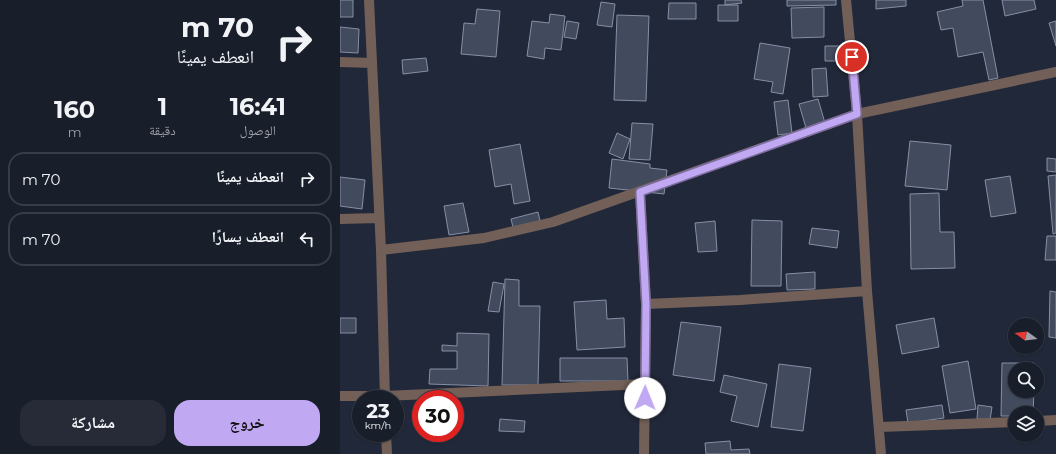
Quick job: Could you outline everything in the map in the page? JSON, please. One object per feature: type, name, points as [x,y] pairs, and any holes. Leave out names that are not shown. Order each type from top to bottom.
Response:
[{"type":"street","points":[[369,0],[381,250],[385,390]]},
{"type":"street","points":[[846,0],[857,114],[867,290],[882,454]]},
{"type":"street","points":[[340,62],[372,63]]},
{"type":"street","points":[[381,250],[484,238],[553,222],[857,114],[1056,72]]},
{"type":"street","points":[[640,192],[646,304],[644,454]]},
{"type":"street","points":[[340,219],[379,218]]},
{"type":"street","points":[[646,304],[740,300],[867,290]]},
{"type":"street","points":[[404,397],[645,384]]},
{"type":"street","points":[[340,396],[352,397]]},
{"type":"street","points":[[1044,421],[1056,420]]},
{"type":"street","points":[[880,427],[1008,422]]},
{"type":"street","points":[[386,442],[387,454]]},
{"type":"building","points":[[340,0],[353,0],[353,17],[340,17]]},
{"type":"building","points":[[725,0],[741,0],[742,3],[725,5]]},
{"type":"building","points":[[787,0],[836,0],[836,5],[787,6]]},
{"type":"building","points":[[876,0],[906,0],[906,6],[876,9]]},
{"type":"building","points":[[962,0],[983,0],[998,78],[989,80],[983,52],[958,57],[953,28],[941,30],[937,12],[963,6]]},
{"type":"building","points":[[1002,0],[1034,0],[1036,9],[1005,16]]},
{"type":"building","points":[[601,2],[615,4],[612,27],[597,25]]},
{"type":"building","points":[[669,3],[696,3],[696,19],[668,19]]},
{"type":"building","points":[[718,5],[738,5],[738,21],[718,21]]},
{"type":"building","points":[[824,7],[824,37],[792,38],[791,8]]},
{"type":"building","points":[[477,9],[500,11],[496,57],[461,54],[464,23],[475,24]]},
{"type":"building","points":[[550,14],[565,16],[561,50],[545,48],[544,59],[527,56],[532,21],[549,23]]},
{"type":"building","points":[[617,15],[649,16],[646,101],[614,100]]},
{"type":"building","points":[[567,21],[579,23],[576,39],[564,37]]},
{"type":"building","points":[[1056,21],[1056,46],[1049,23]]},
{"type":"building","points":[[340,27],[359,29],[358,53],[340,52]]},
{"type":"building","points":[[760,43],[790,48],[783,94],[771,92],[773,82],[754,79]]},
{"type":"building","points":[[825,46],[841,46],[842,61],[825,61]]},
{"type":"building","points":[[426,58],[428,71],[403,74],[402,60]]},
{"type":"building","points":[[826,68],[828,96],[813,97],[812,69]]},
{"type":"building","points":[[818,99],[825,123],[806,128],[799,104]]},
{"type":"building","points":[[788,100],[792,133],[778,135],[774,102]]},
{"type":"building","points":[[632,123],[653,124],[650,160],[629,159]]},
{"type":"building","points":[[617,133],[630,139],[623,159],[609,153]]},
{"type":"building","points":[[910,141],[951,145],[947,190],[905,186]]},
{"type":"building","points":[[520,144],[530,201],[514,204],[511,184],[495,187],[489,150]]},
{"type":"building","points":[[1047,158],[1056,159],[1056,172],[1047,171]]},
{"type":"building","points":[[612,159],[650,164],[650,168],[667,170],[664,194],[609,188]]},
{"type":"building","points":[[1056,175],[1056,233],[1053,234],[1048,176]]},
{"type":"building","points":[[1010,176],[1016,213],[991,217],[985,180]]},
{"type":"building","points":[[340,177],[365,180],[362,209],[340,206]]},
{"type":"building","points":[[939,193],[940,232],[954,232],[955,268],[911,269],[910,194]]},
{"type":"building","points":[[463,203],[469,232],[449,235],[444,206]]},
{"type":"building","points":[[538,212],[541,225],[514,231],[511,219]]},
{"type":"building","points":[[752,220],[782,221],[781,286],[751,286]]},
{"type":"building","points":[[715,221],[717,251],[698,252],[695,223]]},
{"type":"building","points":[[812,228],[839,231],[837,248],[809,244]]},
{"type":"building","points":[[1047,236],[1056,236],[1056,260],[1045,260]]},
{"type":"building","points":[[815,272],[815,289],[787,290],[786,274]]},
{"type":"building","points":[[505,279],[519,280],[519,306],[540,306],[538,385],[502,385]]},
{"type":"building","points":[[493,282],[504,284],[499,312],[488,311]]},
{"type":"building","points":[[1050,291],[1056,292],[1056,338],[1049,337]]},
{"type":"building","points":[[606,300],[607,319],[624,318],[625,347],[577,350],[574,302]]},
{"type":"building","points":[[340,318],[356,318],[356,333],[340,333]]},
{"type":"building","points":[[934,318],[939,347],[902,354],[896,325]]},
{"type":"building","points":[[681,322],[721,327],[714,381],[673,375]]},
{"type":"building","points":[[457,333],[489,334],[488,386],[429,384],[430,369],[457,369],[457,351],[442,351],[442,345],[457,346]]},
{"type":"building","points":[[560,358],[627,358],[628,381],[560,381]]},
{"type":"building","points":[[968,361],[976,409],[950,413],[942,366]]},
{"type":"building","points":[[1002,363],[1008,363],[1008,398],[1034,398],[1033,406],[1008,406],[1008,416],[1001,416]]},
{"type":"building","points":[[779,364],[811,368],[803,431],[771,427]]},
{"type":"building","points":[[724,375],[767,384],[758,427],[731,421],[737,396],[720,392]]},
{"type":"building","points":[[942,405],[944,418],[908,423],[906,410]]},
{"type":"building","points":[[978,405],[992,407],[990,420],[977,419]]},
{"type":"building","points":[[500,419],[525,421],[524,432],[499,431]]},
{"type":"building","points":[[730,441],[731,450],[749,449],[750,454],[706,454],[705,443]]},
{"type":"route","points":[[645,398],[646,304],[640,192],[857,114],[852,57]]}]
